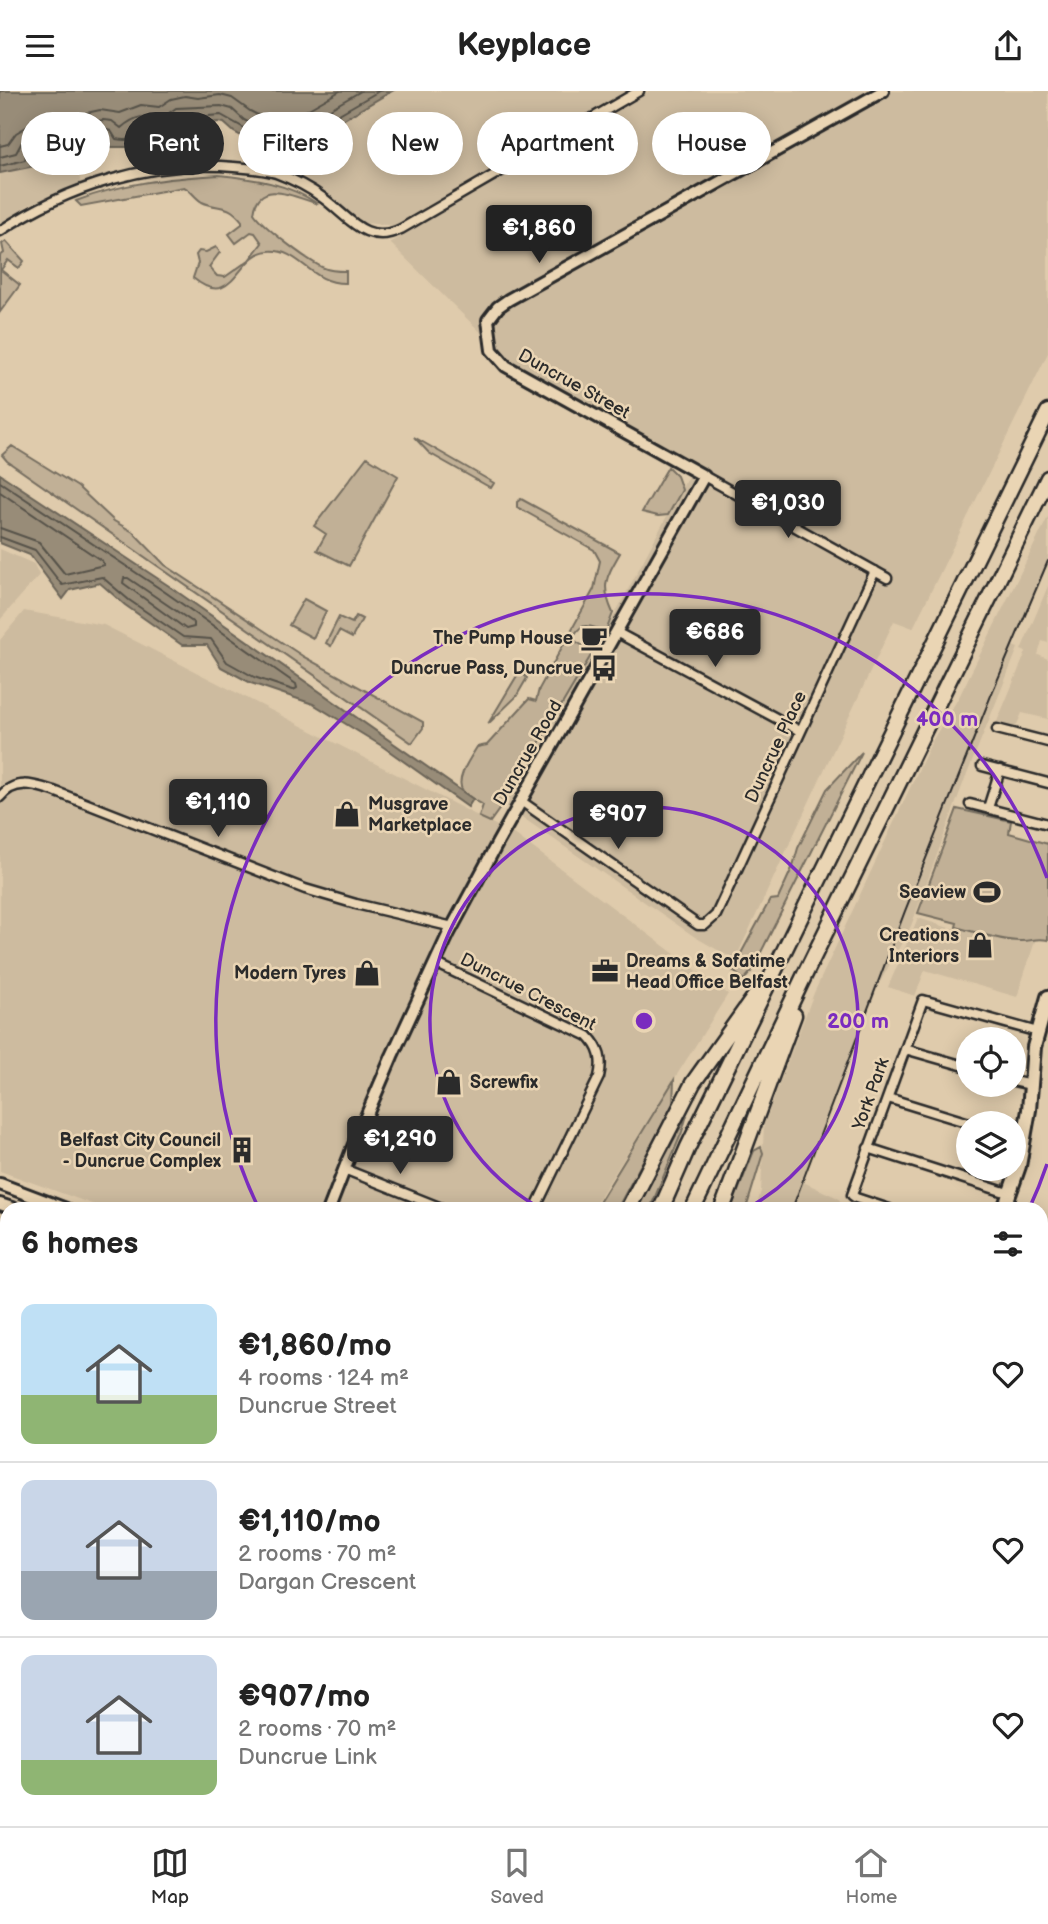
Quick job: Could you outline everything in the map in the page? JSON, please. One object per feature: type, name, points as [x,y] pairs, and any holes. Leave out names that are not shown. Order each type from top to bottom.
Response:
[{"type":"highway","points":[[664,1202],[688,1147],[1048,412]]},
{"type":"highway","points":[[696,1202],[1048,478]]},
{"type":"highway","points":[[725,1202],[795,1014],[807,970]]},
{"type":"highway","points":[[632,1202],[693,1083],[748,1004],[775,971]]},
{"type":"main road","points":[[1025,1111],[1031,1085],[1032,1056],[1048,997]]},
{"type":"main road","points":[[1007,1202],[1013,1181]]},
{"type":"street","points":[[0,231],[41,207],[99,183],[185,165],[216,165],[276,173],[322,197],[365,231],[385,235],[401,229],[639,91]]},
{"type":"street","name":"Duncrue Street","points":[[883,91],[508,300],[498,307],[488,320],[492,350],[506,366],[887,578]]},
{"type":"street","name":"Duncrue Road","points":[[332,1202],[392,1056],[453,927],[704,476]]},
{"type":"street","name":"Duncrue Place","points":[[521,801],[698,925],[705,925],[716,915],[875,571]]},
{"type":"street","points":[[616,632],[800,731]]},
{"type":"street","points":[[997,729],[1048,742]]},
{"type":"street","points":[[982,766],[1048,783]]},
{"type":"street","points":[[988,808],[1000,770]]},
{"type":"street","points":[[0,797],[10,787],[19,783],[54,791],[305,889],[453,927]]},
{"type":"street","points":[[970,804],[1048,824]]},
{"type":"street","name":"Duncrue Crescent","points":[[435,963],[580,1033],[596,1045],[601,1067],[599,1077],[538,1202]]},
{"type":"street","name":"York Park","points":[[868,1202],[852,1195],[923,1000],[1038,1032]]},
{"type":"street","points":[[905,1049],[956,1064]]},
{"type":"street","points":[[1026,1084],[1031,1085]]},
{"type":"street","points":[[888,1098],[956,1119]]},
{"type":"street","points":[[868,1148],[1011,1193]]},
{"type":"street","points":[[344,1169],[426,1202]]},
{"type":"street","points":[[0,1184],[48,1202]]},
{"type":"shaded area","points":[[392,91],[628,91],[592,112],[477,112],[477,175],[486,175],[399,226],[364,223],[302,175],[353,175],[353,114]]},
{"type":"shaded area","points":[[649,91],[1048,91],[1048,353],[913,628],[894,621],[735,960],[695,937],[503,804],[606,631],[694,465],[511,362],[390,243],[506,175],[638,175],[638,112],[613,112]]},
{"type":"shaded area","points":[[21,169],[21,175],[80,175],[80,183],[27,206],[0,225],[0,173]]},
{"type":"shaded area","points":[[219,175],[258,180],[295,191],[318,204],[289,194],[270,192],[262,195],[254,213],[276,235],[317,264],[334,271],[346,271],[346,283],[323,278],[289,255],[268,251],[249,261],[227,285],[207,287],[193,278],[199,251],[206,252],[216,247],[220,252],[209,267],[217,276],[225,277],[249,260],[262,243],[255,233],[251,232],[236,243],[229,234],[242,224],[237,215],[227,209],[202,202],[184,187],[81,206],[76,201],[146,182]]},
{"type":"shaded area","points":[[6,241],[24,261],[19,268],[8,260],[1,270],[20,285],[0,312],[0,256],[4,253],[2,244]]},
{"type":"shaded area","points":[[414,437],[494,483],[491,488],[429,453]]},
{"type":"shaded area","points":[[12,446],[78,487],[114,521],[133,532],[165,565],[304,657],[423,722],[423,728],[412,743],[7,461],[2,455]]},
{"type":"shaded area","points":[[367,457],[398,476],[349,566],[317,550],[326,534],[314,526]]},
{"type":"shaded area","points":[[668,467],[677,476],[682,490],[668,515],[658,516],[642,512]]},
{"type":"shaded area","points":[[521,499],[620,553],[606,583],[613,613],[606,631],[586,626],[579,629],[572,639],[593,652],[490,822],[479,817],[483,805],[463,791],[461,781],[464,769],[477,747],[487,745],[529,699],[536,701],[539,689],[594,589],[600,561],[594,550],[517,507],[517,502]]},
{"type":"shaded area","points":[[1048,517],[1048,563],[1013,646],[1018,648],[961,789],[911,926],[879,984],[801,1181],[838,1198],[841,1202],[758,1202],[761,1191],[764,1124],[814,993],[932,741],[959,697]]},
{"type":"shaded area","points":[[0,549],[34,564],[39,575],[0,620]]},
{"type":"shaded area","points":[[1048,586],[1048,643],[1042,641],[1038,655],[1048,659],[1048,719],[1022,713],[1015,729],[996,724],[1026,652],[1021,650]]},
{"type":"shaded area","points":[[304,599],[326,611],[313,638],[289,625]]},
{"type":"shaded area","points":[[24,611],[104,625],[517,836],[728,994],[596,1202],[86,1202],[0,1171],[0,640]]},
{"type":"shaded area","points":[[356,616],[362,619],[352,638],[339,631],[331,646],[326,643],[339,617],[352,623]]},
{"type":"shaded area","points":[[522,672],[527,678],[516,697],[488,724],[518,674]]},
{"type":"shaded area","points":[[862,752],[751,972],[744,980],[732,970],[770,900],[778,899],[798,848],[827,789]]},
{"type":"shaded area","name":"Seaview","points":[[957,809],[1011,821],[1009,833],[1048,844],[1048,940],[1011,941],[996,938],[956,927],[957,923],[918,913]]},
{"type":"shaded area","points":[[918,918],[949,928],[1021,942],[1036,938],[1017,997],[925,970],[915,996],[888,987]]},
{"type":"shaded area","points":[[674,1080],[673,1105],[621,1202],[599,1202]]},
{"type":"shaded area","points":[[687,1115],[653,1202],[641,1202]]},
{"type":"shaded area","points":[[761,1147],[763,1153],[748,1202],[734,1202],[754,1151]]},
{"type":"water","points":[[0,91],[392,91],[353,114],[238,112],[238,134],[224,123],[224,112],[124,112],[124,147],[110,147],[110,112],[21,112],[21,169],[0,173]]},
{"type":"water","points":[[0,474],[169,586],[473,799],[468,807],[382,746],[313,704],[251,683],[221,667],[207,645],[182,645],[125,605],[100,583],[70,590],[63,599],[30,555],[0,543]]},
{"type":"railway","points":[[795,1202],[905,911],[1048,561]]},
{"type":"place","name":"The Pump House","points":[[594,638]]},
{"type":"place","name":"Duncrue Pass, Duncrue","points":[[604,668]]},
{"type":"place","name":"Musgrave Marketplace","points":[[347,814]]},
{"type":"place","name":"Seaview","points":[[987,892]]},
{"type":"place","name":"Creations Interiors","points":[[980,945]]},
{"type":"place","name":"Dreams & Sofatime Head Office Belfast","points":[[605,971]]},
{"type":"place","name":"Modern Tyres","points":[[367,973]]},
{"type":"place","name":"Screwfix","points":[[449,1082]]},
{"type":"place","name":"Belfast City Council - Duncrue Complex","points":[[242,1150]]}]
